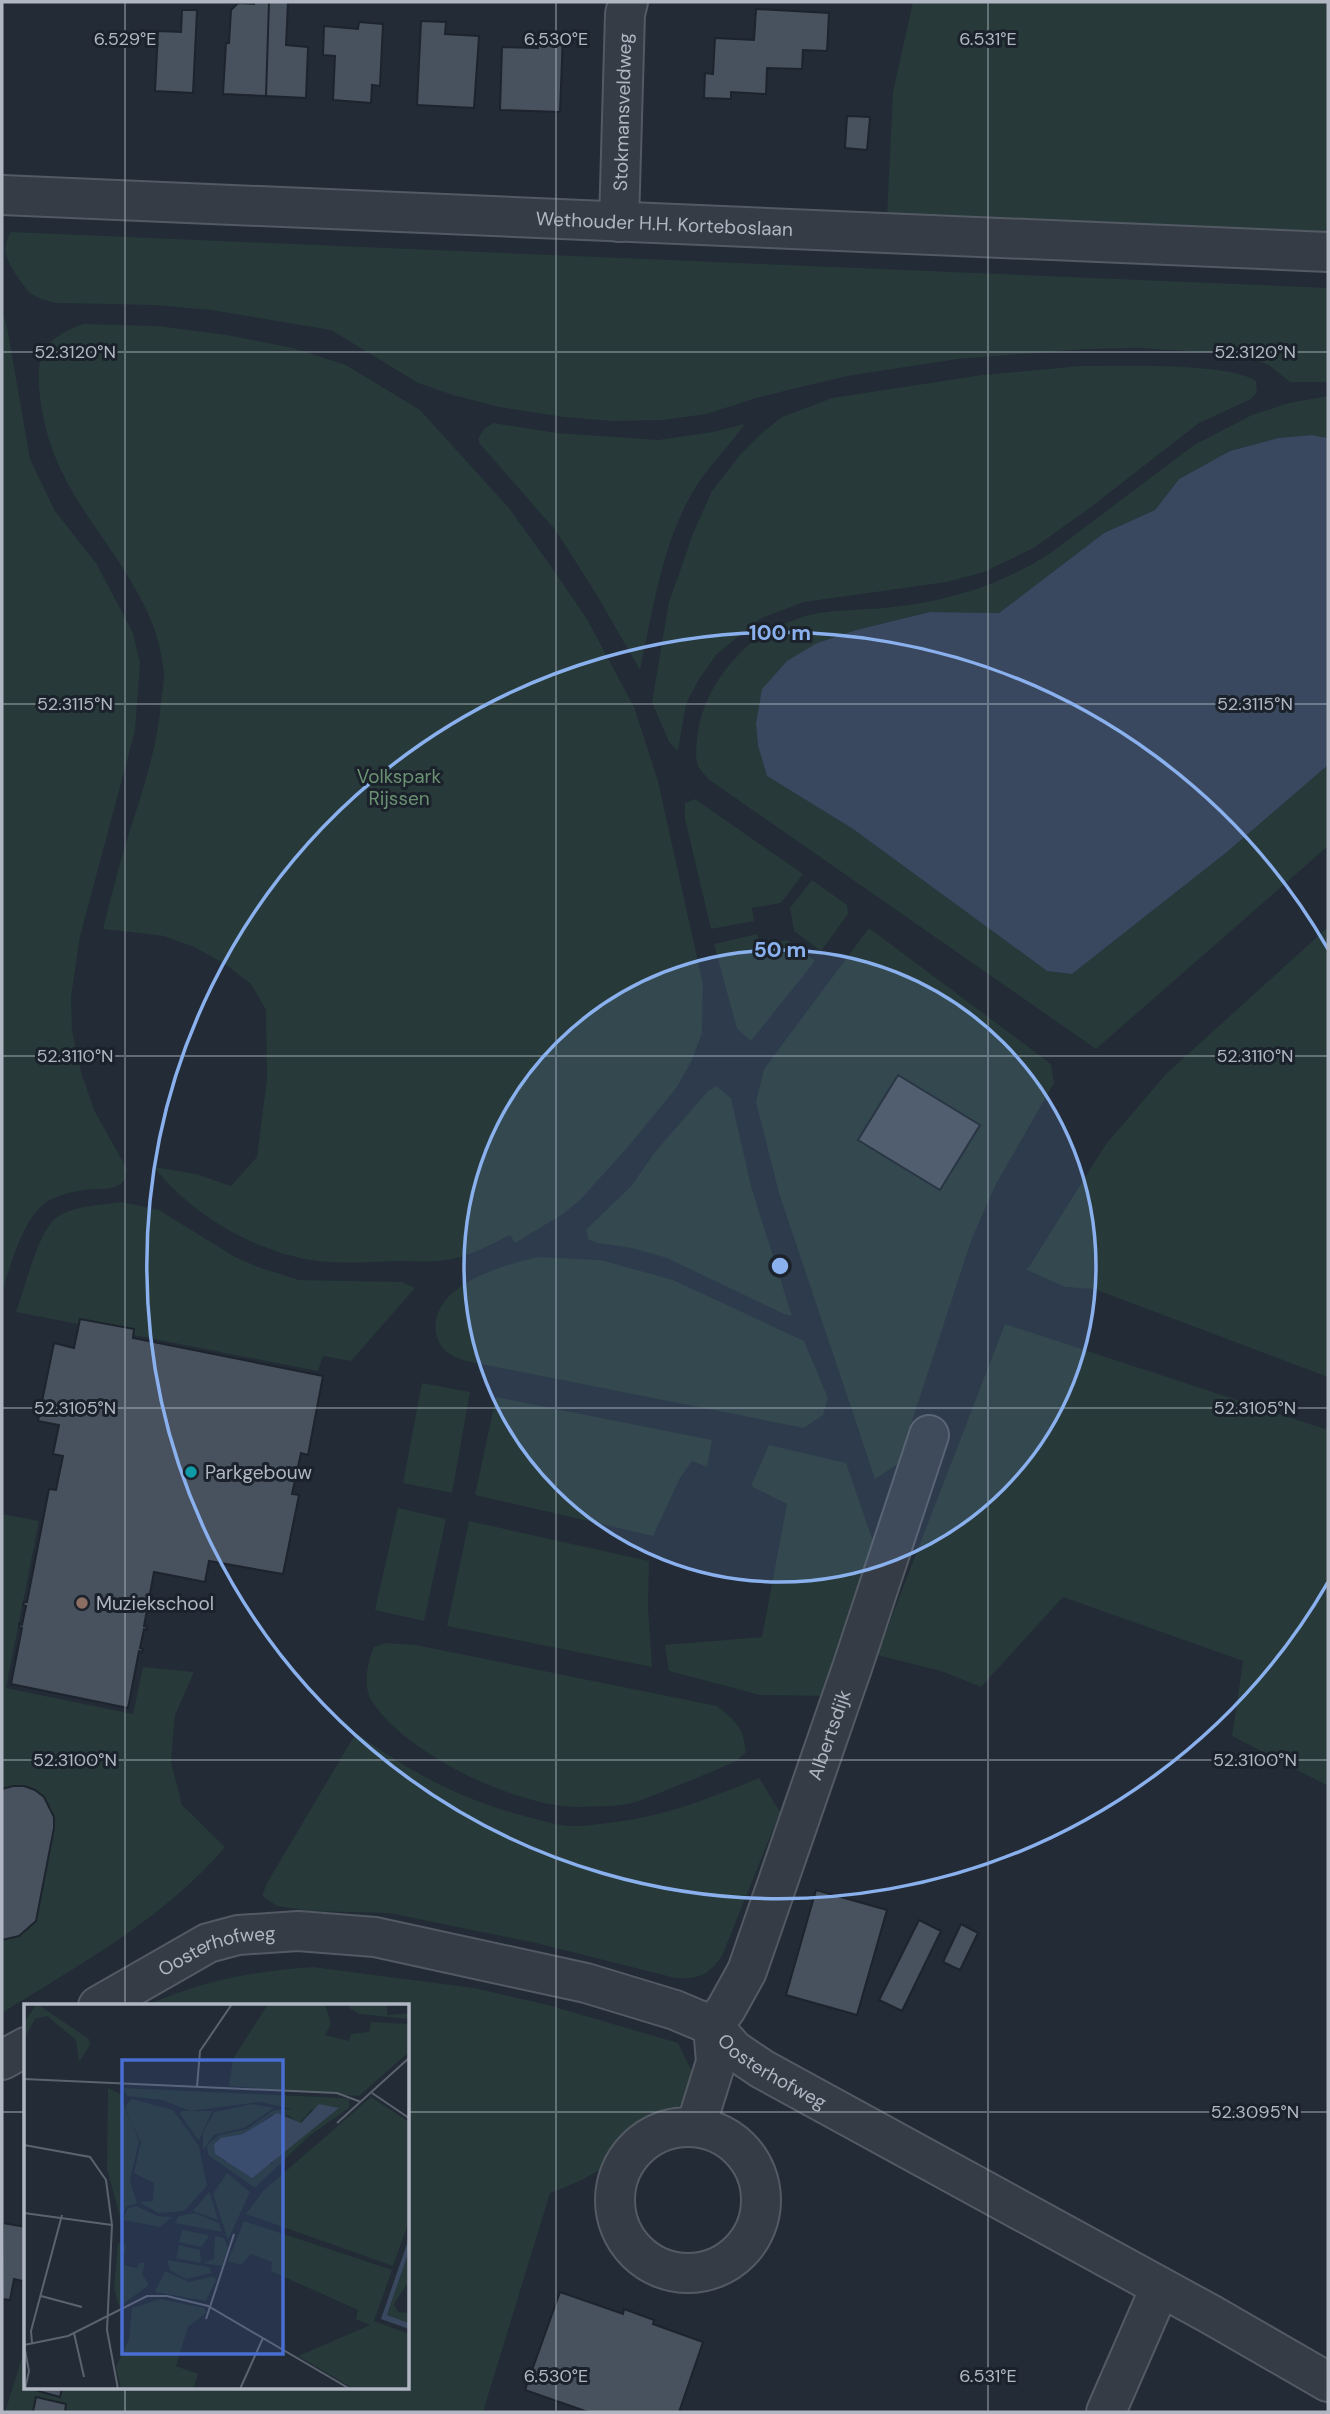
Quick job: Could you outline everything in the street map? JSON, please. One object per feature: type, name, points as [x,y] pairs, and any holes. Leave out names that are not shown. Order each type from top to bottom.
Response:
[{"type":"street","name":"Stokmansveldweg","points":[[619,222],[625,14],[628,2]]},
{"type":"street","name":"Wethouder H.H. Korteboslaan","points":[[2,195],[1328,252]]},
{"type":"street","name":"Albertsdijk","points":[[713,2026],[726,2010],[747,1971],[929,1435]]},
{"type":"street","name":"Oosterhofweg","points":[[101,2004],[208,1942],[239,1935],[298,1931],[375,1937],[506,1964],[675,2010],[713,2026],[734,2050],[762,2069],[1328,2382]]},
{"type":"street","points":[[696,2126],[716,2062],[713,2026]]},
{"type":"street","points":[[2,2060],[24,2047]]},
{"type":"street","points":[[1106,2412],[1160,2288]]},
{"type":"green space","points":[[913,2],[1328,2],[1328,237],[887,217],[893,92]]},
{"type":"green space","points":[[11,232],[1328,288],[1328,382],[1290,382],[1269,365],[1220,353],[1138,348],[1086,349],[958,359],[847,376],[756,398],[707,414],[662,420],[613,421],[563,417],[499,407],[418,383],[331,330],[211,310],[155,305],[57,303],[43,300],[30,293],[10,263],[5,248]]},
{"type":"green space","points":[[2,311],[30,459],[55,511],[96,563],[133,633],[140,663],[135,731],[80,936],[71,997],[72,1031],[82,1075],[94,1110],[127,1169],[126,1175],[123,1182],[117,1186],[66,1194],[48,1201],[40,1208],[19,1242],[2,1291]]},
{"type":"green space","name":"Volkspark Rijssen","points":[[83,324],[158,326],[227,335],[293,348],[346,365],[420,410],[508,507],[548,562],[587,619],[634,707],[658,781],[703,984],[702,1033],[692,1060],[677,1087],[627,1148],[580,1200],[563,1214],[515,1243],[510,1235],[466,1255],[438,1261],[317,1261],[271,1249],[227,1229],[187,1201],[154,1167],[196,1174],[231,1186],[257,1157],[267,1079],[266,1010],[251,984],[225,964],[194,947],[164,936],[103,929],[152,757],[164,675],[158,641],[146,609],[68,484],[46,430],[40,397],[41,359],[50,342]]},
{"type":"green space","points":[[1081,366],[1172,366],[1222,371],[1256,381],[1257,392],[1251,399],[1199,423],[1035,547],[984,572],[947,582],[804,602],[761,618],[717,654],[699,679],[686,704],[678,751],[669,742],[652,702],[669,602],[694,531],[712,491],[740,455],[764,431],[782,417],[832,398],[982,375]]},
{"type":"green space","points":[[1328,396],[1328,438],[1312,435],[1278,438],[1230,451],[1179,479],[1155,510],[1104,533],[999,613],[930,612],[856,630],[817,643],[756,724],[758,746],[767,776],[853,829],[1047,971],[1072,974],[1227,852],[1328,765],[1328,846],[1096,1049],[708,779],[699,768],[696,753],[699,725],[709,696],[735,658],[767,631],[808,615],[914,604],[995,582],[1052,552],[1194,445],[1252,415],[1289,403]]},
{"type":"green space","points":[[493,423],[557,433],[658,440],[745,424],[701,479],[677,523],[661,571],[640,670],[556,531],[480,444],[478,439],[484,429]]},
{"type":"green space","points":[[695,799],[803,874],[781,903],[752,908],[754,921],[711,929],[685,819],[685,803]]},
{"type":"green space","points":[[812,880],[847,905],[848,914],[821,951],[794,931],[790,908]]},
{"type":"green space","points":[[1328,927],[1328,1377],[1094,1289],[1065,1287],[1025,1269],[1029,1267],[1106,1144],[1166,1074]]},
{"type":"green space","points":[[869,928],[1051,1064],[1054,1083],[996,1184],[972,1238],[898,1464],[875,1479],[779,1193],[756,1102],[764,1069]]},
{"type":"green space","points":[[757,934],[760,945],[787,940],[815,961],[751,1041],[737,1029],[714,944]]},
{"type":"green space","points":[[716,1086],[731,1098],[751,1186],[792,1316],[667,1258],[588,1239],[586,1230],[632,1185],[655,1152],[708,1091]]},
{"type":"green space","points":[[122,1202],[159,1210],[235,1257],[299,1280],[402,1282],[415,1288],[351,1361],[323,1356],[318,1371],[16,1312],[38,1247],[50,1224],[64,1213],[80,1208]]},
{"type":"green space","points":[[538,1257],[601,1260],[673,1280],[804,1341],[828,1398],[823,1415],[804,1428],[466,1361],[443,1348],[436,1333],[437,1316],[444,1302],[456,1290],[488,1272]]},
{"type":"green space","points":[[1005,1324],[1328,1430],[1328,1786],[1232,1736],[1243,1661],[1063,1597],[981,1687],[941,1671],[877,1655]]},
{"type":"green space","points":[[422,1383],[470,1392],[452,1493],[403,1483]]},
{"type":"green space","points":[[496,1397],[712,1440],[707,1467],[692,1461],[680,1478],[653,1536],[475,1495]]},
{"type":"green space","points":[[769,1445],[846,1463],[874,1544],[823,1696],[760,1695],[669,1671],[665,1645],[762,1637],[787,1504],[751,1486]]},
{"type":"green space","points":[[398,1508],[446,1519],[424,1621],[375,1610]]},
{"type":"green space","points":[[2,1514],[39,1521],[6,1688],[133,1714],[143,1667],[194,1672],[175,1715],[171,1762],[182,1805],[225,1847],[175,1896],[120,1939],[2,2013]]},
{"type":"green space","points":[[469,1521],[649,1561],[648,1608],[652,1667],[447,1626]]},
{"type":"green space","points":[[385,1643],[416,1645],[717,1706],[738,1725],[746,1752],[736,1761],[632,1803],[578,1807],[553,1805],[525,1798],[496,1788],[437,1759],[389,1722],[373,1703],[367,1683],[369,1660],[374,1647]]},
{"type":"green space","points":[[356,1733],[397,1761],[438,1784],[503,1810],[557,1824],[583,1826],[666,1812],[759,1778],[780,1812],[722,1956],[712,1968],[697,1977],[675,1978],[536,1943],[389,1913],[311,1911],[277,1906],[262,1896],[267,1883]]},
{"type":"green space","points":[[313,1967],[474,1988],[548,2005],[678,2043],[698,2084],[683,2102],[631,2149],[572,2185],[550,2193],[483,2412],[5,2412],[24,2351],[24,2390],[410,2390],[410,2004],[150,2004],[207,1984],[268,1972]]},
{"type":"water","points":[[1312,435],[1328,438],[1328,765],[1227,852],[1072,974],[1047,971],[853,829],[767,776],[758,746],[756,724],[762,689],[787,661],[817,643],[856,630],[930,612],[999,613],[1104,533],[1155,510],[1179,479],[1230,451],[1278,438]]},
{"type":"building","points":[[269,2],[266,96],[223,94],[231,10],[238,3]]},
{"type":"building","points":[[269,2],[288,2],[286,45],[308,47],[306,98],[266,96]]},
{"type":"building","points":[[756,9],[829,13],[827,51],[803,50],[802,69],[767,68],[766,94],[731,92],[731,99],[704,98],[705,73],[713,74],[715,38],[754,40]]},
{"type":"building","points":[[182,10],[197,10],[193,93],[155,91],[158,31],[181,32]]},
{"type":"building","points":[[421,21],[446,22],[445,34],[479,36],[474,108],[417,105]]},
{"type":"building","points":[[359,22],[383,24],[380,86],[372,85],[371,103],[333,100],[335,56],[323,55],[324,26],[358,29]]},
{"type":"building","points":[[538,32],[563,33],[560,112],[500,110],[502,47],[538,48]]},
{"type":"building","points":[[847,116],[870,117],[867,150],[845,148]]},
{"type":"building","points":[[898,1075],[980,1125],[940,1190],[858,1140]]},
{"type":"building","points":[[80,1319],[134,1329],[133,1338],[323,1376],[308,1455],[301,1453],[292,1494],[299,1495],[283,1574],[209,1561],[205,1582],[154,1572],[144,1626],[147,1630],[144,1629],[140,1648],[143,1649],[142,1652],[139,1651],[128,1708],[11,1684],[22,1628],[19,1624],[22,1625],[26,1606],[23,1605],[27,1602],[49,1489],[56,1490],[63,1456],[53,1454],[59,1425],[38,1421],[54,1343],[74,1348]]},
{"type":"building","points":[[24,1786],[44,1797],[54,1817],[54,1828],[36,1921],[19,1936],[2,1940],[2,1789]]},
{"type":"building","points":[[816,1890],[887,1910],[857,2015],[786,1995]]},
{"type":"building","points":[[919,1920],[941,1931],[902,2011],[879,2000]]},
{"type":"building","points":[[961,1924],[978,1933],[960,1970],[943,1962]]},
{"type":"building","points":[[3,2223],[24,2227],[24,2282],[14,2279],[10,2300],[2,2299]]},
{"type":"building","points":[[560,2292],[623,2314],[624,2309],[654,2320],[653,2324],[703,2342],[679,2412],[588,2412],[525,2390]]},
{"type":"building","points":[[38,2390],[62,2390],[60,2397]]},
{"type":"building","points":[[36,2397],[66,2404],[65,2412],[33,2412]]},
{"type":"place","name":"Parkgebouw","points":[[191,1472]]},
{"type":"place","name":"Muziekschool","points":[[82,1603]]}]
